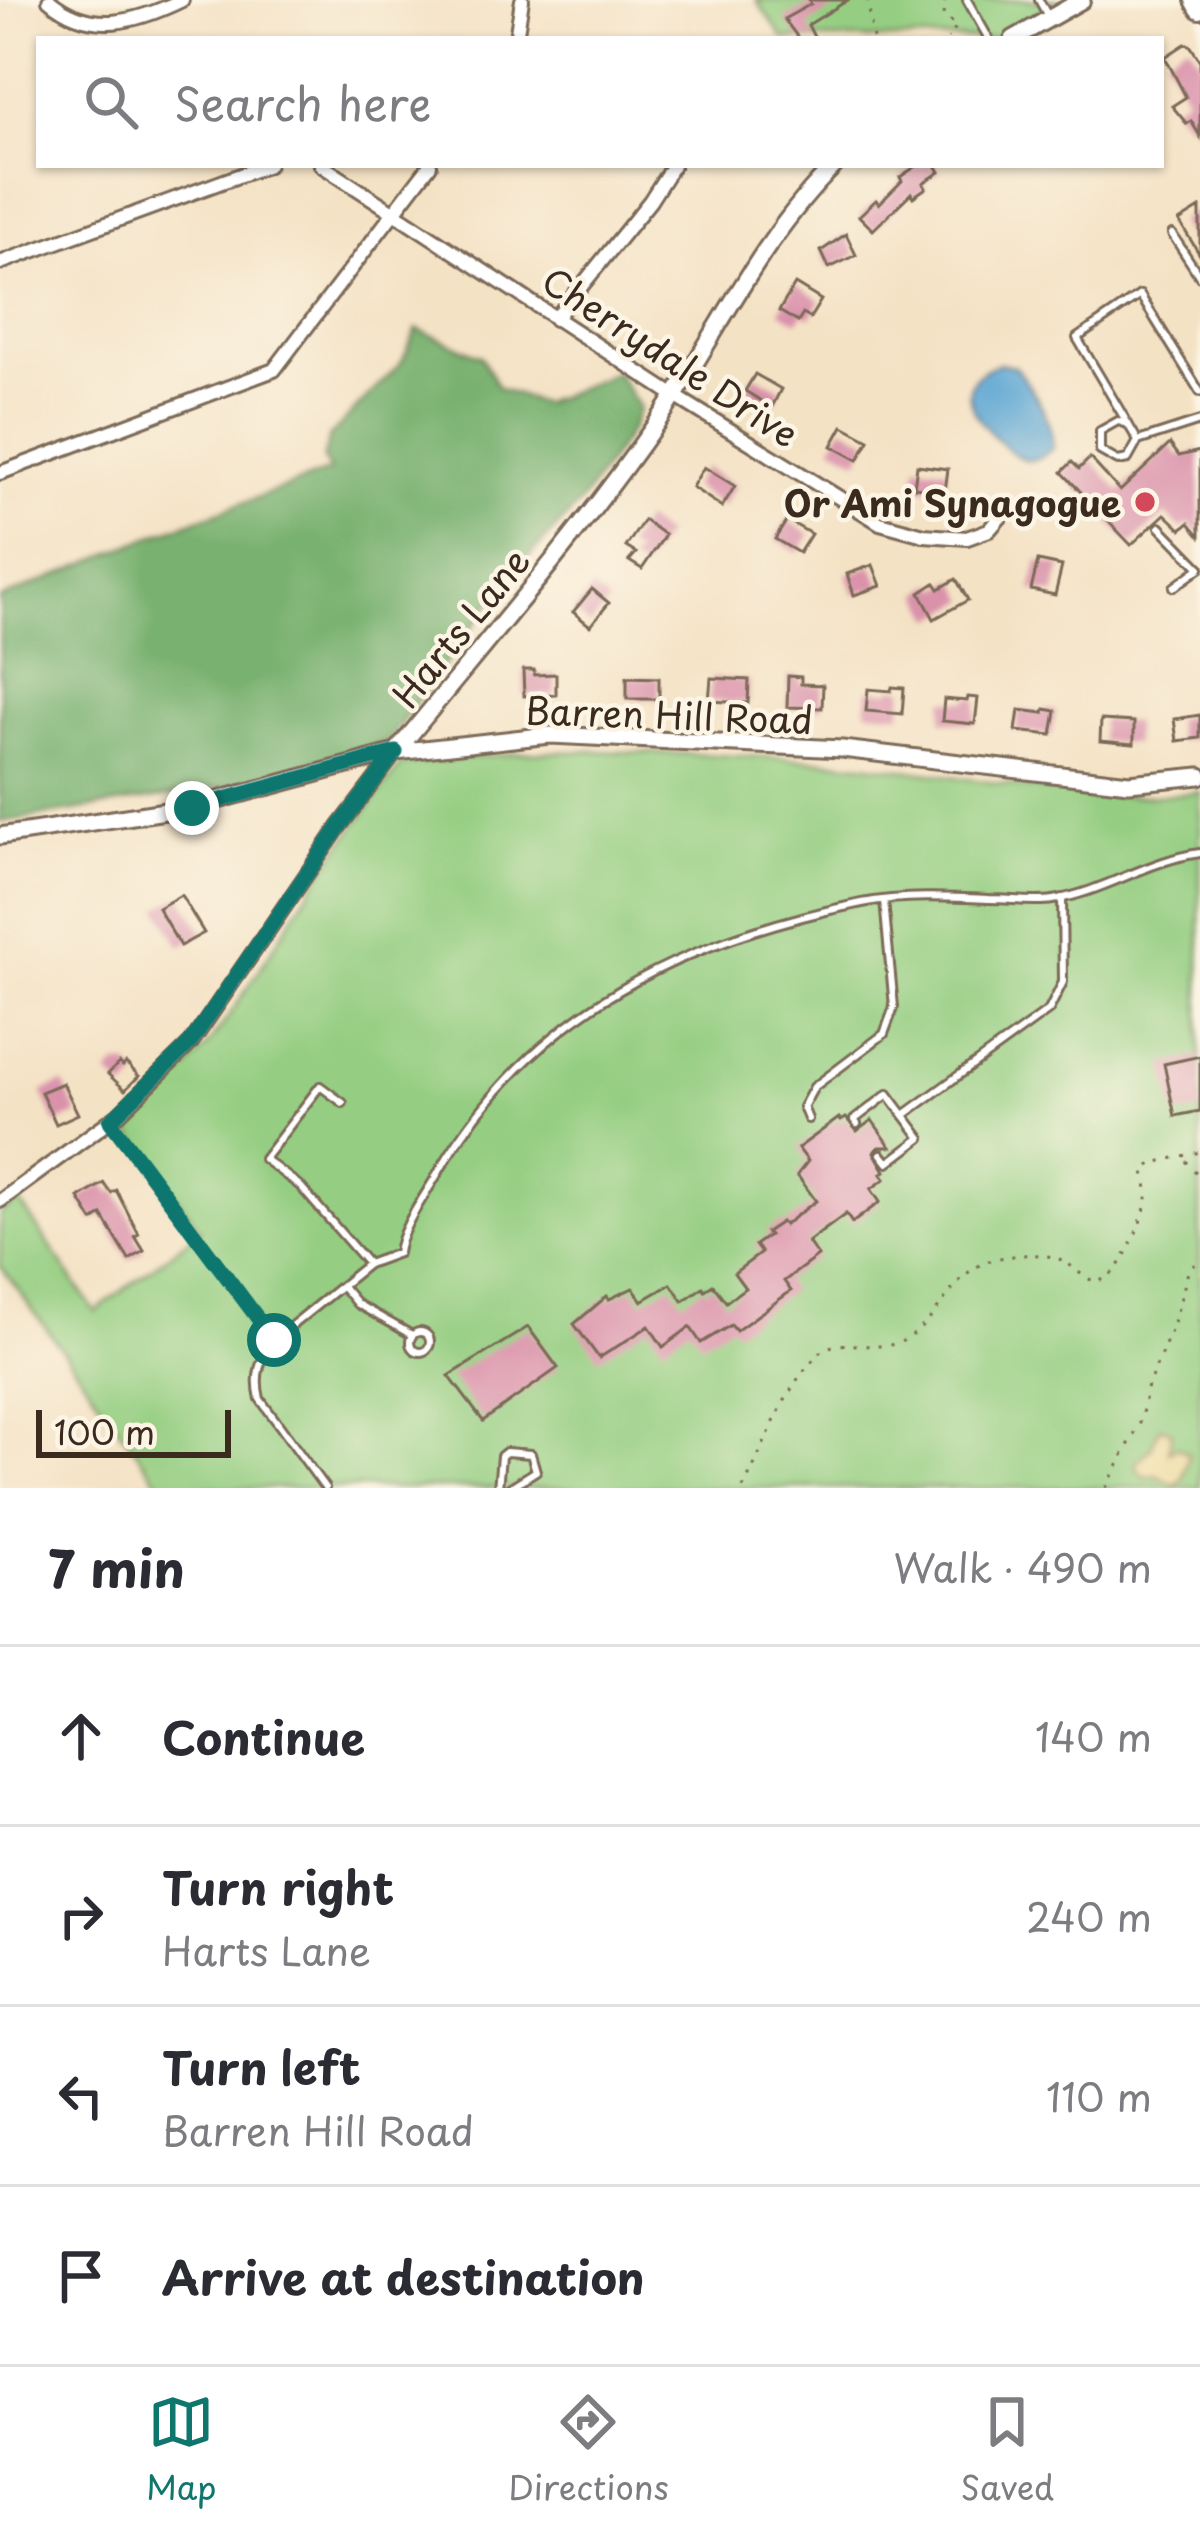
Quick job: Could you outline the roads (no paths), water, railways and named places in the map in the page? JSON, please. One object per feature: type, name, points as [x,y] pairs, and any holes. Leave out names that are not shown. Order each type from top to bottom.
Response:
[{"type":"main road","points":[[1195,0],[1200,9]]},
{"type":"street","points":[[49,0],[73,16],[117,23],[141,19],[182,0]]},
{"type":"street","points":[[516,36],[522,0]]},
{"type":"street","points":[[1018,36],[1082,0]]},
{"type":"street","points":[[0,263],[260,168]]},
{"type":"street","name":"Cherrydale Drive","points":[[326,168],[675,396],[880,523],[924,536],[967,538],[989,530],[1002,515]]},
{"type":"street","points":[[0,473],[274,370],[428,168]]},
{"type":"street","points":[[555,319],[671,168]]},
{"type":"street","name":"Harts Lane","points":[[0,1201],[110,1121],[190,1043],[396,752],[606,496],[780,231],[832,168]]},
{"type":"street","name":"Barren Hill Road","points":[[0,836],[192,808],[396,752],[550,735],[842,749],[1130,783],[1200,776]]},
{"type":"lane","points":[[967,0],[987,36]]},
{"type":"lane","points":[[1039,0],[1050,18]]},
{"type":"lane","points":[[1172,234],[1200,277]]},
{"type":"lane","points":[[1138,441],[1077,338],[1140,296],[1200,392]]},
{"type":"lane","points":[[1128,424],[1108,424],[1097,441],[1108,459],[1128,459],[1138,441],[1200,421]]},
{"type":"lane","points":[[1160,527],[1200,568],[1174,586]]},
{"type":"lane","points":[[325,1488],[260,1399],[257,1369],[274,1340],[368,1264],[398,1253],[466,1124],[592,1004],[650,970],[749,930],[884,900],[1040,902],[1200,853]]},
{"type":"lane","points":[[904,1115],[1049,1010],[1063,982],[1062,898]]},
{"type":"lane","points":[[808,1119],[803,1107],[814,1087],[884,1034],[890,1024],[894,1006],[884,900]]},
{"type":"lane","points":[[343,1103],[320,1086],[264,1159],[300,1186],[368,1264]]},
{"type":"lane","points":[[857,1124],[854,1120],[888,1094],[921,1138],[888,1163],[881,1154]]},
{"type":"lane","points":[[110,1121],[274,1340]]},
{"type":"lane","points":[[342,1286],[379,1320],[412,1335]]},
{"type":"lane","points":[[498,1488],[501,1456],[506,1452],[531,1454],[536,1471],[509,1488]]},
{"type":"water","points":[[1000,363],[1014,366],[1045,414],[1053,448],[1038,458],[1027,460],[1010,451],[985,427],[972,406],[971,387],[976,378]]},
{"type":"place","name":"Or Ami Synagogue","points":[[1145,502]]}]
